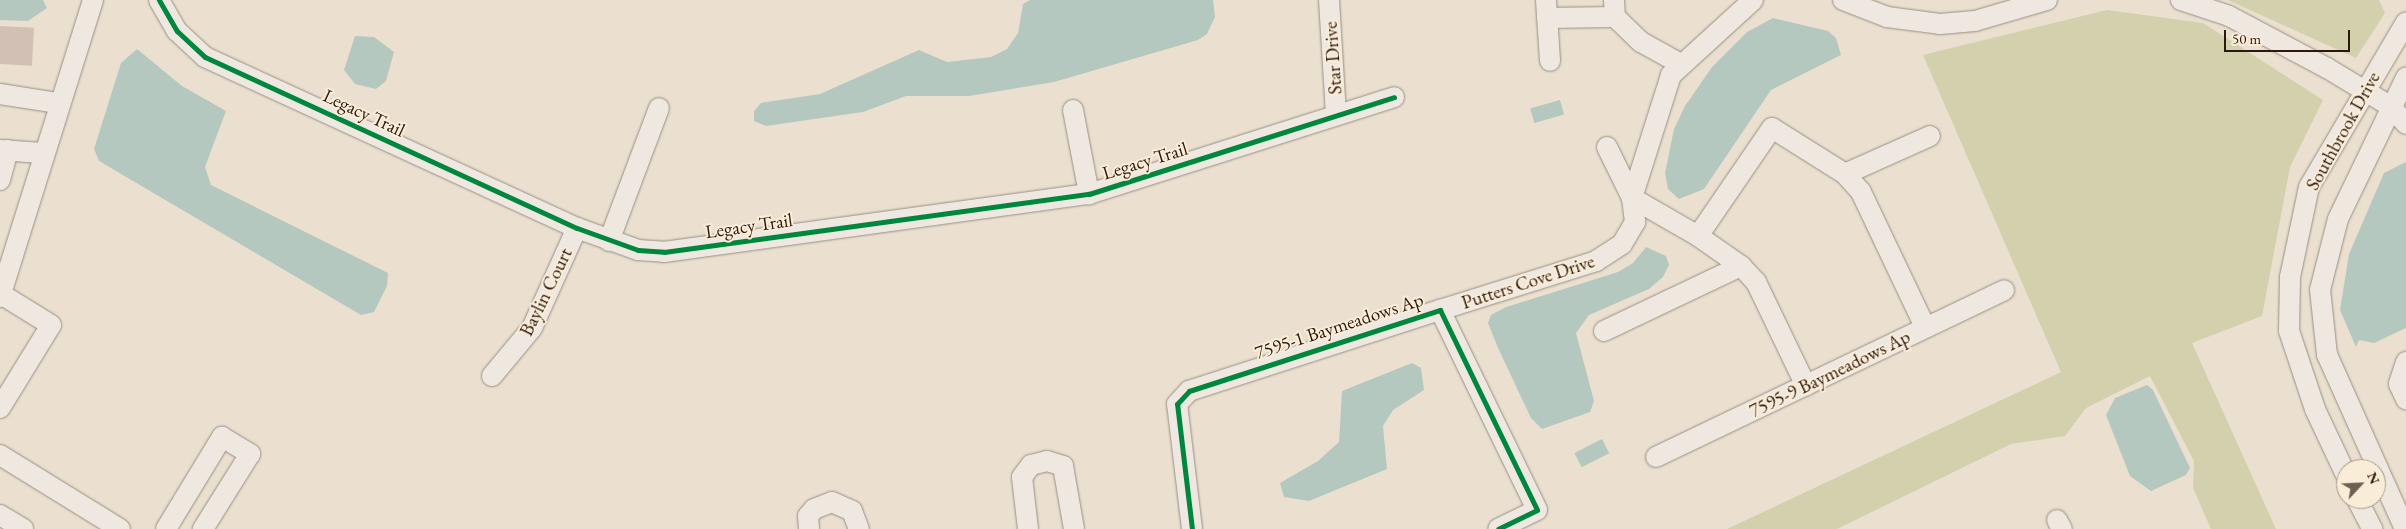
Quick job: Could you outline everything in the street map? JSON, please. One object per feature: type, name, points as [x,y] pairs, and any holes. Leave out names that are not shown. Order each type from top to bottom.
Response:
[{"type":"street","points":[[0,408],[51,325],[1,295],[42,153],[93,0]]},
{"type":"street","name":"Legacy Trail","points":[[159,0],[176,31],[205,57],[577,228],[609,241],[664,252],[1089,194],[1394,96]]},
{"type":"street","name":"Star Drive","points":[[1329,0],[1336,115]]},
{"type":"street","name":"Putters Cove Drive","points":[[1440,310],[1611,253],[1635,222],[1632,198],[1662,97],[1671,74],[1753,0]]},
{"type":"street","points":[[1843,0],[1887,17],[1940,24],[1983,19],[2046,0]]},
{"type":"street","points":[[2181,0],[2229,16],[2366,91],[2398,104],[2406,124]]},
{"type":"street","points":[[1550,61],[1546,9],[1614,9],[1641,42],[1682,64]]},
{"type":"street","name":"Southbrook Drive","points":[[2338,459],[2315,409],[2289,331],[2290,277],[2309,187],[2406,22]]},
{"type":"street","name":"Southbrook Drive","points":[[2405,529],[2343,396],[2327,355],[2320,290],[2338,219],[2398,104],[2406,78]]},
{"type":"street","points":[[0,94],[58,103]]},
{"type":"street","points":[[609,241],[659,108]]},
{"type":"street","points":[[1073,110],[1089,194]]},
{"type":"street","points":[[1698,236],[1772,128],[1845,174],[1861,192],[1925,327]]},
{"type":"street","points":[[1845,174],[1930,136]]},
{"type":"street","points":[[1607,148],[1632,198],[1698,236],[1741,266],[1756,282],[1806,386]]},
{"type":"street","points":[[0,180],[4,150],[42,153]]},
{"type":"street","name":"Baylin Court","points":[[492,376],[532,328],[577,228]]},
{"type":"street","points":[[1604,331],[1741,266]]},
{"type":"street","name":"7595-9 Baymeadows Ap","points":[[1656,457],[2004,290]]},
{"type":"street","name":"7595-1 Baymeadows Ap","points":[[1192,529],[1177,404],[1189,391],[1440,310],[1537,510],[1498,529]]},
{"type":"street","points":[[2406,362],[2399,384],[2406,398]]},
{"type":"street","points":[[2315,409],[2343,396]]},
{"type":"street","points":[[166,529],[222,437],[250,454],[203,529]]},
{"type":"street","points":[[0,455],[120,529]]},
{"type":"street","points":[[1028,529],[1022,477],[1032,465],[1047,461],[1063,466],[1074,529]]},
{"type":"street","points":[[809,529],[808,516],[814,509],[832,502],[852,511],[859,529]]},
{"type":"street","points":[[2362,509],[2372,529]]},
{"type":"street","points":[[0,515],[23,529]]},
{"type":"shaded area","points":[[0,0],[43,0],[47,8],[28,21],[0,20]]},
{"type":"shaded area","points":[[1030,0],[1213,0],[1215,17],[1207,34],[1198,40],[1054,82],[969,96],[906,96],[863,112],[766,126],[754,121],[754,111],[761,103],[820,94],[919,50],[947,62],[991,57],[1007,49],[1018,33],[1023,4]]},
{"type":"shaded area","points":[[2228,0],[2379,0],[2385,13],[2356,58]]},
{"type":"shaded area","points":[[2107,10],[2203,23],[2323,100],[2290,167],[2262,316],[2192,343],[2276,529],[2211,529],[2193,488],[2194,461],[2150,376],[2086,408],[2065,436],[2011,444],[1837,529],[1727,529],[2061,372],[1923,55]]},
{"type":"shaded area","points":[[1773,18],[1828,31],[1836,38],[1841,55],[1771,90],[1704,189],[1679,199],[1668,189],[1665,173],[1674,129],[1685,106],[1712,67],[1747,32]]},
{"type":"shaded area","points":[[355,36],[374,37],[394,52],[386,81],[376,89],[355,84],[344,70]]},
{"type":"shaded area","points":[[137,49],[182,86],[226,111],[205,167],[211,185],[388,273],[387,286],[374,312],[361,315],[99,161],[94,149],[121,63]]},
{"type":"shaded area","points":[[1560,100],[1564,114],[1534,123],[1530,109]]},
{"type":"shaded area","points":[[2406,162],[2406,328],[2374,343],[2359,340],[2356,347],[2340,310],[2349,254],[2384,173]]},
{"type":"shaded area","points":[[1646,247],[1666,256],[1669,265],[1663,277],[1649,289],[1589,315],[1576,333],[1594,401],[1590,412],[1542,429],[1531,418],[1498,348],[1488,323],[1491,315],[1506,307],[1618,272],[1633,263]]},
{"type":"shaded area","points":[[1412,363],[1421,368],[1424,390],[1393,410],[1383,426],[1387,469],[1309,501],[1284,497],[1280,483],[1318,461],[1339,442],[1342,391]]},
{"type":"shaded area","points":[[2147,385],[2153,390],[2190,468],[2186,475],[2151,491],[2130,476],[2106,415],[2115,398]]},
{"type":"shaded area","points":[[1602,439],[1609,453],[1582,467],[1574,453]]},
{"type":"building","points":[[0,26],[34,28],[32,66],[0,64]]},
{"type":"cycle path","points":[[159,0],[177,31],[205,57],[577,228],[638,250],[664,252],[1089,194],[1394,97]]},
{"type":"cycle path","points":[[1192,529],[1177,404],[1189,391],[1440,310],[1537,510],[1498,529]]}]
